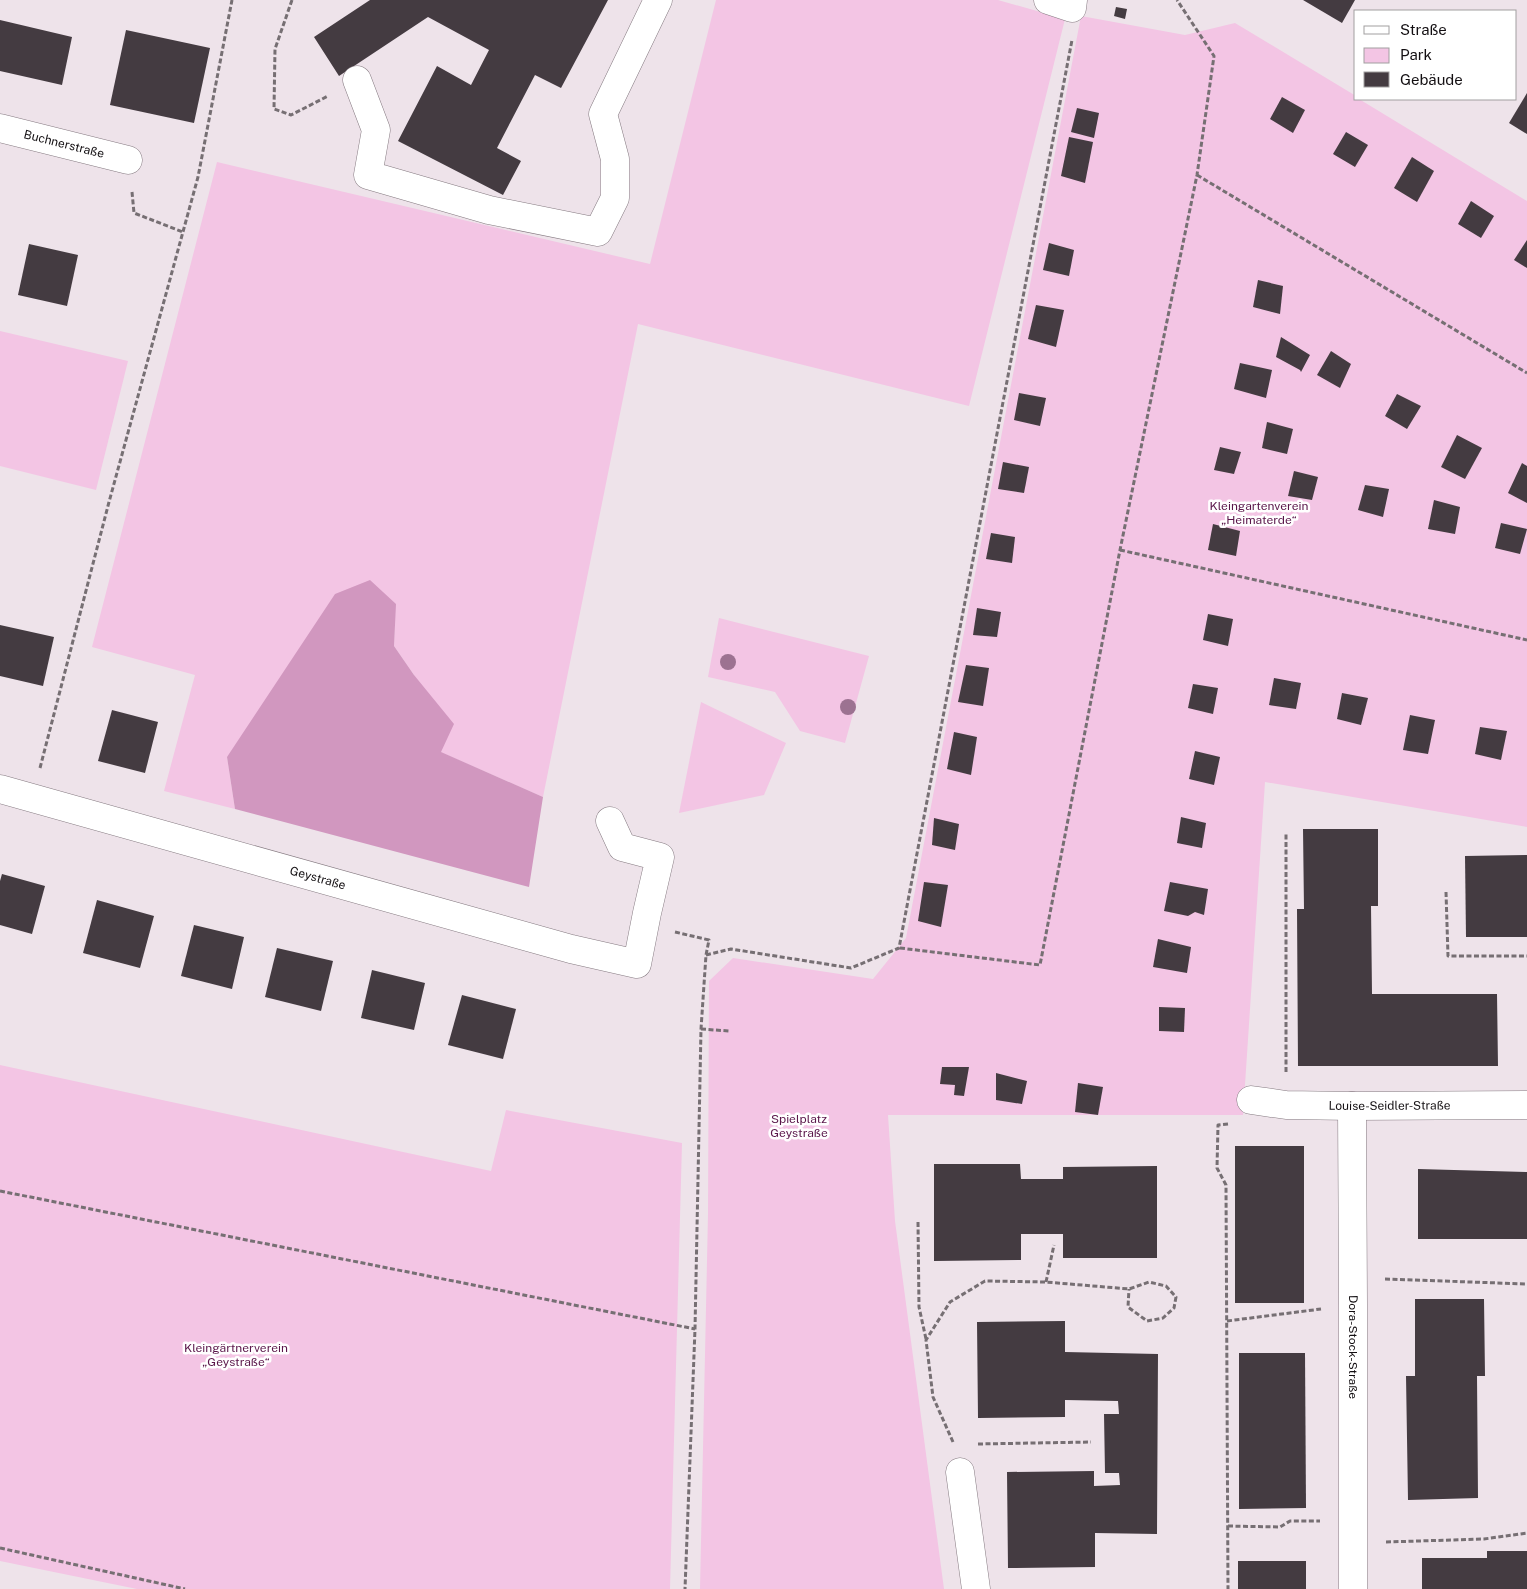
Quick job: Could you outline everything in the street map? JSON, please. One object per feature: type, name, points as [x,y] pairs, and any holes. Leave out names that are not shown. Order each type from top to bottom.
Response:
[{"type":"street","points":[[357,80],[376,130],[368,175],[489,210],[598,232],[615,198],[614,159],[602,114],[658,0]]},
{"type":"street","name":"Buchnerstraße","points":[[0,128],[128,160]]},
{"type":"street","name":"Geystraße","points":[[0,789],[572,949],[637,964],[645,924]]},
{"type":"street","points":[[610,821],[622,847],[660,858],[645,924]]},
{"type":"street","name":"Louise-Seidler-Straße","points":[[1251,1100],[1286,1105],[1527,1105]]},
{"type":"street","name":"Dora-Stock-Straße","points":[[1352,1106],[1353,1589]]},
{"type":"street","points":[[960,1472],[976,1589]]},
{"type":"path","points":[[33,798],[109,502],[198,176],[232,0]]},
{"type":"path","points":[[292,0],[274,49],[274,109],[291,115],[357,80]]},
{"type":"path","points":[[706,955],[731,949],[851,968],[899,948],[1040,965],[1120,550],[1197,175],[1214,56],[1177,0]]},
{"type":"path","points":[[899,948],[1074,25],[1064,3]]},
{"type":"path","points":[[128,160],[134,213],[183,232]]},
{"type":"path","points":[[1197,175],[1527,373]]},
{"type":"path","points":[[1120,550],[1527,640]]},
{"type":"path","points":[[1286,833],[1286,1105]]},
{"type":"path","points":[[1446,892],[1448,956],[1527,956]]},
{"type":"path","points":[[645,924],[709,940],[706,955],[701,1030],[695,1329],[685,1589]]},
{"type":"path","points":[[701,1030],[729,1031]]},
{"type":"path","points":[[1228,1589],[1226,1185],[1217,1168],[1218,1125],[1249,1122],[1251,1100]]},
{"type":"path","points":[[0,1191],[695,1329]]},
{"type":"path","points":[[918,1222],[919,1307],[926,1340],[933,1397],[954,1445],[960,1472]]},
{"type":"path","points":[[1046,1282],[1054,1245]]},
{"type":"path","points":[[1352,1278],[1527,1284]]},
{"type":"path","points":[[926,1340],[950,1302],[985,1281],[1046,1282],[1129,1289],[1149,1282],[1166,1286],[1176,1297],[1174,1308],[1163,1318],[1147,1321],[1128,1307],[1129,1289]]},
{"type":"path","points":[[1227,1322],[1353,1305]]},
{"type":"path","points":[[954,1445],[1091,1442]]},
{"type":"path","points":[[1228,1526],[1280,1527],[1290,1521],[1352,1532],[1484,1539],[1527,1533]]},
{"type":"path","points":[[0,1548],[185,1589]]},
{"type":"green space","points":[[716,0],[998,0],[1065,19],[969,406],[638,324],[543,797],[440,752],[414,675],[394,646],[395,604],[227,757],[235,809],[164,791],[195,675],[92,647],[217,162],[650,264]]},
{"type":"green space","name":"Kleingartenverein „Heimaterde“","points":[[1081,16],[1185,35],[1235,23],[1354,95],[1354,100],[1361,100],[1527,201],[1527,827],[1265,782],[1243,1115],[888,1115],[895,1221],[944,1589],[700,1589],[708,1214],[709,981],[733,958],[873,979],[906,938]]},
{"type":"green space","points":[[0,331],[128,361],[96,490],[0,466]]},
{"type":"green space","points":[[719,618],[869,656],[845,743],[800,731],[775,692],[708,677]]},
{"type":"green space","points":[[701,702],[786,743],[764,795],[679,813]]},
{"type":"green space","name":"Kleingärtnerverein „Geystraße“","points":[[0,1065],[491,1171],[506,1110],[682,1143],[670,1589],[137,1589],[0,1561]]},
{"type":"shaded area","points":[[370,580],[396,604],[394,646],[414,675],[454,724],[441,752],[543,797],[529,887],[235,809],[227,757],[335,594]]},
{"type":"building","points":[[370,0],[608,0],[561,88],[535,75],[497,148],[521,161],[503,195],[398,141],[437,66],[471,85],[489,50],[428,17],[339,76],[314,37]]},
{"type":"building","points":[[1303,0],[1355,0],[1342,23]]},
{"type":"building","points":[[1116,7],[1127,9],[1125,19],[1114,16]]},
{"type":"building","points":[[0,20],[72,37],[62,85],[0,71]]},
{"type":"building","points":[[126,30],[210,48],[194,123],[110,105]]},
{"type":"building","points":[[1527,93],[1527,134],[1509,123]]},
{"type":"building","points":[[1282,97],[1305,110],[1293,133],[1270,119]]},
{"type":"building","points":[[1077,108],[1099,113],[1094,138],[1071,132]]},
{"type":"building","points":[[1346,132],[1368,145],[1355,167],[1333,154]]},
{"type":"building","points":[[1069,137],[1093,142],[1085,183],[1061,176]]},
{"type":"building","points":[[1412,157],[1434,171],[1417,202],[1394,188]]},
{"type":"building","points":[[1471,201],[1494,216],[1481,238],[1458,224]]},
{"type":"building","points":[[1527,240],[1527,268],[1514,260]]},
{"type":"building","points":[[1049,243],[1074,250],[1069,276],[1043,270]]},
{"type":"building","points":[[29,244],[78,255],[67,306],[18,295]]},
{"type":"building","points":[[1258,280],[1283,286],[1280,314],[1253,307]]},
{"type":"building","points":[[1036,305],[1064,310],[1056,347],[1028,339]]},
{"type":"building","points":[[1281,337],[1310,355],[1301,372],[1276,357]]},
{"type":"building","points":[[1331,351],[1351,364],[1340,388],[1317,375]]},
{"type":"building","points":[[1240,363],[1272,370],[1266,398],[1234,389]]},
{"type":"building","points":[[1019,393],[1046,398],[1040,426],[1014,420]]},
{"type":"building","points":[[1397,394],[1421,406],[1407,429],[1385,416]]},
{"type":"building","points":[[1267,422],[1293,429],[1287,454],[1262,448]]},
{"type":"building","points":[[1457,435],[1482,448],[1465,479],[1441,467]]},
{"type":"building","points":[[1220,447],[1241,452],[1234,474],[1214,470]]},
{"type":"building","points":[[1003,462],[1029,467],[1024,493],[998,489]]},
{"type":"building","points":[[1522,463],[1527,466],[1527,503],[1508,493]]},
{"type":"building","points":[[1294,471],[1318,477],[1312,500],[1288,496]]},
{"type":"building","points":[[1365,485],[1389,489],[1383,517],[1358,510]]},
{"type":"building","points":[[1434,500],[1460,507],[1455,534],[1428,529]]},
{"type":"building","points":[[1501,523],[1527,529],[1520,554],[1495,548]]},
{"type":"building","points":[[1213,524],[1240,531],[1236,556],[1208,550]]},
{"type":"building","points":[[991,533],[1015,537],[1012,563],[986,559]]},
{"type":"building","points":[[977,608],[1001,612],[997,637],[973,635]]},
{"type":"building","points":[[1208,614],[1233,619],[1228,646],[1203,640]]},
{"type":"building","points":[[0,625],[54,637],[43,686],[0,676]]},
{"type":"building","points":[[966,665],[989,668],[983,706],[958,702]]},
{"type":"building","points":[[1274,678],[1301,683],[1296,709],[1269,705]]},
{"type":"building","points":[[1193,684],[1218,688],[1213,714],[1188,708]]},
{"type":"building","points":[[1342,693],[1368,698],[1361,725],[1337,719]]},
{"type":"building","points":[[112,710],[158,722],[145,773],[98,761]]},
{"type":"building","points":[[1410,715],[1435,720],[1428,754],[1403,750]]},
{"type":"building","points":[[1480,727],[1507,731],[1501,760],[1475,754]]},
{"type":"building","points":[[954,732],[977,737],[971,775],[947,769]]},
{"type":"building","points":[[1195,751],[1220,757],[1214,785],[1189,779]]},
{"type":"building","points":[[1181,817],[1206,823],[1202,848],[1177,843]]},
{"type":"building","points":[[934,818],[959,824],[955,850],[932,845]]},
{"type":"building","points":[[1303,829],[1378,829],[1378,906],[1371,906],[1372,994],[1497,994],[1498,1066],[1298,1066],[1297,909],[1304,909]]},
{"type":"building","points":[[1527,855],[1527,937],[1466,937],[1465,856]]},
{"type":"building","points":[[2,874],[45,886],[32,934],[0,925],[0,881]]},
{"type":"building","points":[[924,882],[948,885],[941,927],[918,921]]},
{"type":"building","points":[[1170,882],[1208,889],[1204,915],[1195,912],[1188,916],[1164,911]]},
{"type":"building","points":[[97,900],[154,916],[140,968],[83,953]]},
{"type":"building","points":[[194,925],[244,937],[232,989],[181,976]]},
{"type":"building","points":[[1158,939],[1191,947],[1187,973],[1153,967]]},
{"type":"building","points":[[277,948],[333,961],[321,1011],[265,997]]},
{"type":"building","points":[[372,970],[425,983],[414,1030],[361,1018]]},
{"type":"building","points":[[462,995],[516,1009],[503,1059],[448,1045]]},
{"type":"building","points":[[1159,1007],[1185,1008],[1184,1032],[1159,1031]]},
{"type":"building","points":[[942,1067],[969,1067],[964,1096],[954,1095],[955,1085],[940,1084]]},
{"type":"building","points":[[996,1073],[1027,1081],[1022,1104],[996,1100]]},
{"type":"building","points":[[1078,1083],[1103,1087],[1098,1115],[1075,1112]]},
{"type":"building","points":[[1235,1146],[1304,1146],[1304,1303],[1235,1303]]},
{"type":"building","points":[[934,1164],[1020,1164],[1021,1179],[1063,1179],[1063,1167],[1157,1166],[1157,1258],[1063,1258],[1063,1234],[1021,1234],[1021,1260],[934,1261]]},
{"type":"building","points":[[1418,1169],[1527,1172],[1527,1239],[1418,1239]]},
{"type":"building","points":[[1415,1299],[1484,1299],[1485,1376],[1477,1376],[1478,1498],[1408,1500],[1406,1376],[1415,1376]]},
{"type":"building","points":[[1065,1321],[1065,1352],[1158,1354],[1157,1534],[1095,1533],[1095,1567],[1008,1568],[1007,1472],[1094,1471],[1094,1486],[1120,1485],[1119,1473],[1105,1473],[1104,1414],[1119,1414],[1118,1401],[1065,1400],[1065,1417],[978,1418],[977,1322]]},
{"type":"building","points":[[1239,1353],[1305,1353],[1306,1508],[1239,1509]]},
{"type":"building","points":[[1487,1551],[1527,1551],[1527,1589],[1422,1589],[1422,1558],[1487,1558]]},
{"type":"building","points":[[1238,1561],[1306,1561],[1306,1589],[1238,1589]]},
{"type":"park label","name":"Spielplatz Geystraße","points":[[799,1126]]}]
